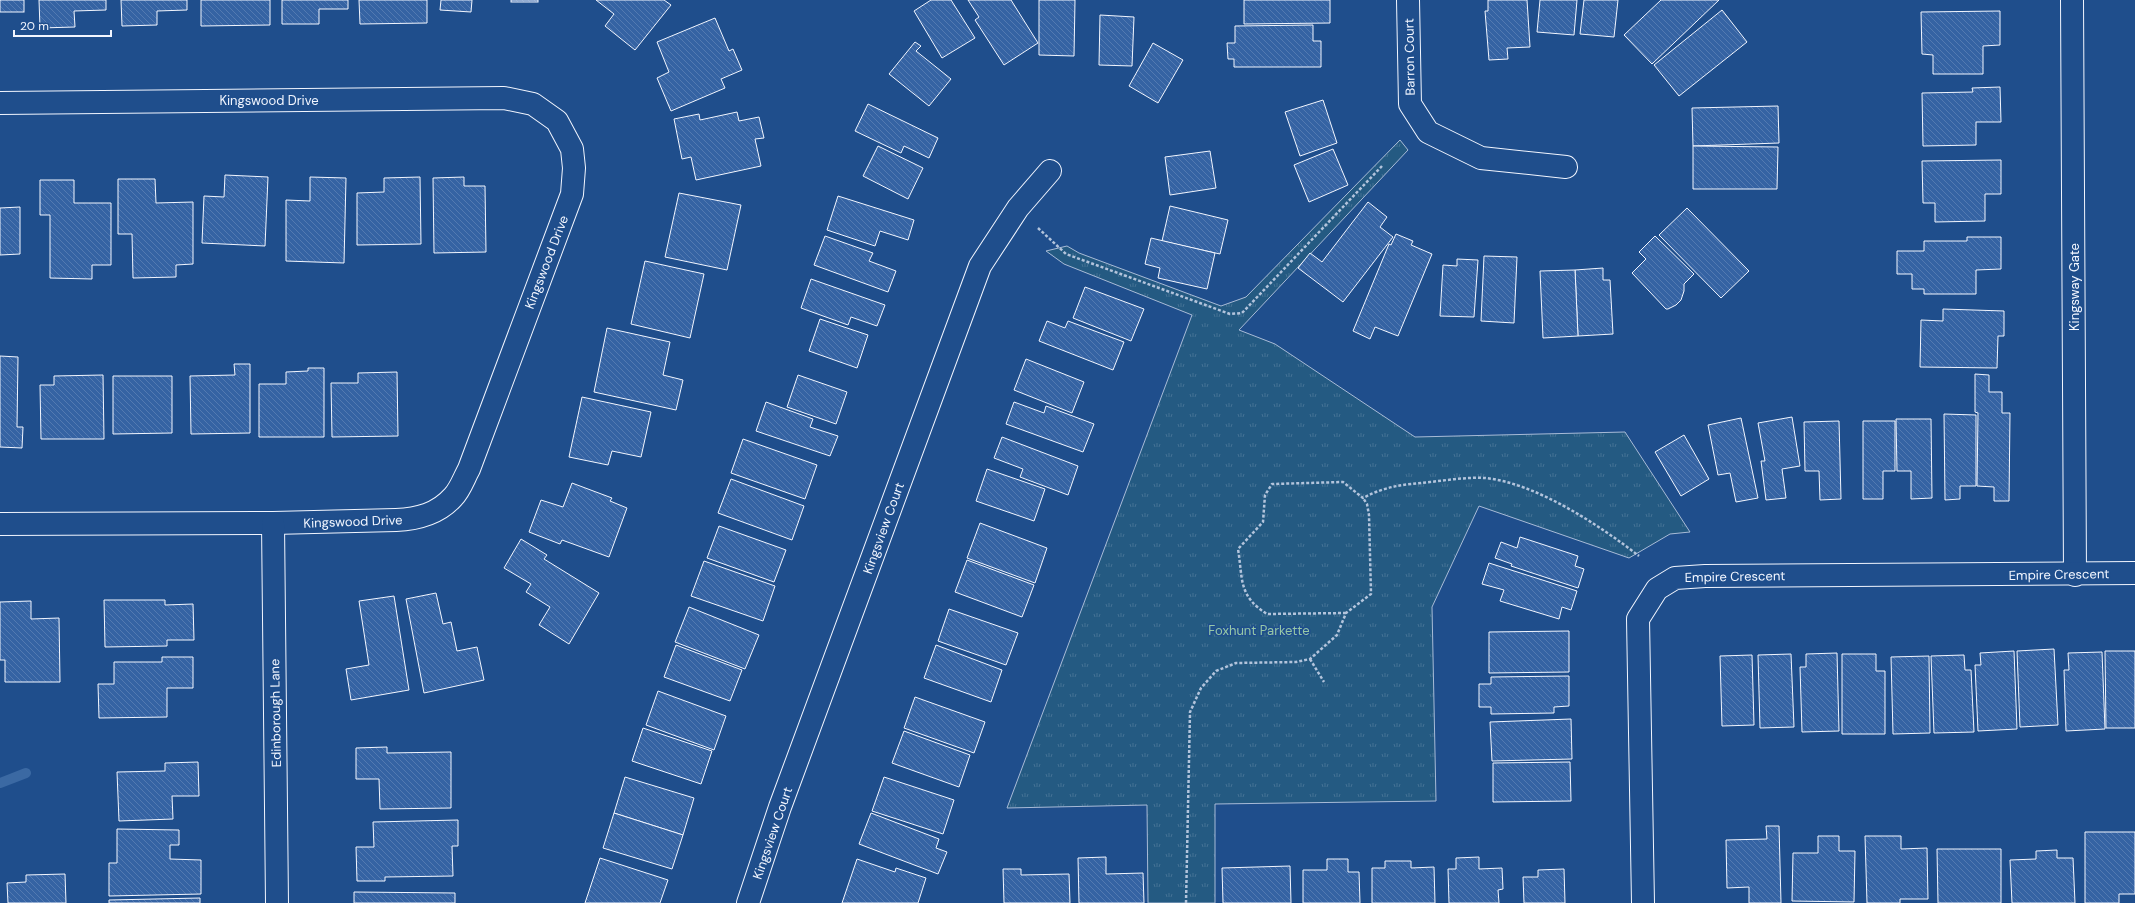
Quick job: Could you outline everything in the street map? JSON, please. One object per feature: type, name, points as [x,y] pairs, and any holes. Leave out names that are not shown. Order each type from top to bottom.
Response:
[{"type":"street","name":"Barron Court","points":[[1408,0],[1410,104],[1428,132],[1481,158],[1566,167]]},
{"type":"street","name":"Kingsway Gate","points":[[2072,0],[2075,575]]},
{"type":"street","name":"Kingswood Drive","points":[[0,103],[504,98],[533,104],[558,121],[572,149],[574,168],[572,194],[469,469],[454,497],[435,512],[414,519],[273,523],[0,524]]},
{"type":"street","name":"Kingsview Court","points":[[748,903],[782,800],[980,266],[1018,208],[1050,171]]},
{"type":"street","name":"Edinborough Lane","points":[[273,523],[277,903]]},
{"type":"street","name":"Empire Crescent","points":[[1644,903],[1638,619],[1657,589],[1675,578],[1704,576],[2075,575],[2135,573]]},
{"type":"path","points":[[1018,208],[1066,254],[1230,314],[1242,313],[1382,166]]},
{"type":"path","points":[[1363,498],[1383,488],[1399,485],[1485,478],[1516,485],[1564,507],[1608,532],[1639,556]]},
{"type":"path","points":[[1186,903],[1190,712],[1201,688],[1216,671],[1236,663],[1296,662],[1310,659],[1337,635],[1346,613],[1371,594],[1369,515],[1367,504],[1363,498],[1343,482],[1272,484],[1265,495],[1263,522],[1238,549],[1245,595],[1256,608],[1267,614],[1346,613]]},
{"type":"path","points":[[1310,659],[1324,682]]},
{"type":"green space","name":"Foxhunt Parkette","points":[[1400,140],[1408,150],[1239,330],[1275,344],[1415,437],[1625,432],[1690,532],[1670,534],[1629,558],[1479,506],[1432,607],[1436,801],[1215,804],[1215,903],[1148,903],[1147,805],[1007,808],[1192,315],[1064,264],[1046,251],[1067,246],[1079,253],[1221,306],[1246,297]]},
{"type":"building","points":[[0,0],[24,0],[24,12],[0,12]]},
{"type":"building","points":[[39,0],[106,0],[106,10],[74,11],[75,27],[40,28]]},
{"type":"building","points":[[121,0],[187,0],[187,10],[157,11],[157,25],[122,26]]},
{"type":"building","points":[[201,0],[270,0],[270,25],[201,26]]},
{"type":"building","points":[[282,0],[348,0],[348,9],[319,9],[319,24],[282,24]]},
{"type":"building","points":[[359,0],[427,0],[427,23],[360,24]]},
{"type":"building","points":[[441,0],[472,0],[471,12],[440,10]]},
{"type":"building","points":[[511,0],[538,0],[538,2],[511,2]]},
{"type":"building","points":[[596,0],[664,0],[671,5],[635,50],[605,26],[614,14]]},
{"type":"building","points":[[931,0],[951,0],[975,38],[942,58],[914,11]]},
{"type":"building","points":[[968,0],[1011,0],[1038,43],[1004,65],[975,20],[979,17]]},
{"type":"building","points":[[1039,0],[1075,0],[1074,56],[1039,55]]},
{"type":"building","points":[[1244,0],[1330,0],[1330,23],[1244,24]]},
{"type":"building","points":[[1488,0],[1527,0],[1530,47],[1507,48],[1508,59],[1489,60],[1485,11],[1488,11]]},
{"type":"building","points":[[1540,0],[1577,0],[1574,35],[1537,32]]},
{"type":"building","points":[[1584,0],[1618,0],[1614,37],[1580,34]]},
{"type":"building","points":[[1661,0],[1719,0],[1652,64],[1624,35]]},
{"type":"building","points":[[1722,10],[1747,42],[1679,96],[1654,65]]},
{"type":"building","points":[[2000,11],[2000,45],[1983,46],[1983,74],[1933,74],[1933,55],[1922,54],[1921,12]]},
{"type":"building","points":[[1100,15],[1134,17],[1132,66],[1099,65]]},
{"type":"building","points":[[715,18],[729,51],[733,49],[742,70],[721,79],[725,88],[671,111],[657,78],[669,72],[657,42]]},
{"type":"building","points":[[1313,25],[1313,41],[1321,41],[1321,67],[1234,67],[1234,59],[1228,59],[1227,43],[1235,43],[1235,26]]},
{"type":"building","points":[[915,42],[921,46],[916,51],[951,79],[929,106],[889,74]]},
{"type":"building","points":[[1153,43],[1183,60],[1158,103],[1129,86]]},
{"type":"building","points":[[2000,87],[2001,122],[1976,122],[1976,145],[1923,146],[1922,93],[1973,92],[1972,88]]},
{"type":"building","points":[[1323,100],[1337,143],[1300,156],[1285,112]]},
{"type":"building","points":[[868,104],[938,138],[929,158],[904,146],[901,153],[855,131]]},
{"type":"building","points":[[1778,106],[1779,143],[1693,146],[1692,108]]},
{"type":"building","points":[[737,112],[739,121],[759,117],[764,138],[755,139],[761,166],[696,180],[691,157],[682,159],[674,119],[699,114],[700,120]]},
{"type":"building","points":[[878,146],[923,168],[908,199],[863,176]]},
{"type":"building","points":[[1693,146],[1778,147],[1777,189],[1693,189]]},
{"type":"building","points":[[1333,149],[1348,185],[1309,202],[1294,165]]},
{"type":"building","points":[[1210,151],[1216,188],[1170,195],[1165,157]]},
{"type":"building","points":[[2001,160],[2001,194],[1985,194],[1985,221],[1935,222],[1935,203],[1923,203],[1922,161]]},
{"type":"building","points":[[225,175],[268,177],[265,246],[202,243],[204,196],[224,197]]},
{"type":"building","points":[[310,177],[346,178],[344,263],[286,261],[286,200],[310,201]]},
{"type":"building","points":[[420,177],[421,244],[357,245],[357,193],[384,192],[384,178]]},
{"type":"building","points":[[464,177],[464,186],[485,186],[486,252],[434,253],[433,178]]},
{"type":"building","points":[[118,179],[155,179],[156,203],[193,202],[193,264],[176,265],[176,277],[133,278],[132,234],[118,234]]},
{"type":"building","points":[[40,180],[74,180],[74,203],[111,203],[111,265],[92,265],[92,279],[50,278],[50,215],[40,215]]},
{"type":"building","points":[[679,193],[741,205],[727,270],[665,257]]},
{"type":"building","points":[[838,196],[914,220],[908,240],[880,231],[875,246],[827,230]]},
{"type":"building","points":[[1368,202],[1387,217],[1380,227],[1393,237],[1343,302],[1298,268],[1310,253],[1322,262]]},
{"type":"building","points":[[1170,206],[1228,220],[1220,254],[1162,241]]},
{"type":"building","points":[[20,207],[20,254],[0,255],[0,208]]},
{"type":"building","points":[[1687,208],[1749,271],[1721,298],[1659,235]]},
{"type":"building","points":[[1396,234],[1413,241],[1411,245],[1432,254],[1398,336],[1375,327],[1370,339],[1353,331],[1389,244],[1391,245]]},
{"type":"building","points":[[825,236],[873,253],[869,261],[896,271],[888,292],[814,265]]},
{"type":"building","points":[[1655,236],[1694,274],[1684,284],[1684,291],[1681,300],[1676,305],[1668,309],[1666,309],[1632,273],[1646,259],[1639,252]]},
{"type":"building","points":[[1967,237],[2001,237],[2001,269],[1976,270],[1976,294],[1924,294],[1924,289],[1912,289],[1912,274],[1897,274],[1897,251],[1924,251],[1924,241],[1967,241]]},
{"type":"building","points":[[1151,238],[1215,253],[1207,289],[1158,278],[1160,268],[1145,264]]},
{"type":"building","points":[[1484,256],[1517,257],[1514,323],[1481,321]]},
{"type":"building","points":[[1457,259],[1478,260],[1474,317],[1440,316],[1443,265],[1457,266]]},
{"type":"building","points":[[645,261],[704,274],[690,338],[631,324]]},
{"type":"building","points":[[1603,268],[1603,280],[1610,280],[1613,334],[1578,336],[1575,270]]},
{"type":"building","points":[[1575,270],[1578,336],[1543,338],[1540,271]]},
{"type":"building","points":[[811,279],[885,305],[877,326],[851,317],[848,325],[801,308]]},
{"type":"building","points":[[1085,287],[1144,309],[1131,341],[1073,318]]},
{"type":"building","points":[[1943,309],[2004,311],[2004,336],[1998,336],[1997,368],[1920,367],[1921,320],[1943,321]]},
{"type":"building","points":[[820,319],[868,335],[857,368],[809,351]]},
{"type":"building","points":[[1047,321],[1065,328],[1068,321],[1124,342],[1113,370],[1039,341]]},
{"type":"building","points":[[607,328],[670,342],[663,375],[683,380],[676,410],[594,392]]},
{"type":"building","points":[[0,356],[18,357],[17,427],[23,427],[22,448],[0,447]]},
{"type":"building","points":[[1026,359],[1084,382],[1072,413],[1014,390]]},
{"type":"building","points":[[234,364],[250,364],[250,433],[191,434],[190,376],[235,375]]},
{"type":"building","points":[[308,368],[324,368],[324,437],[259,437],[259,384],[286,384],[286,372],[308,371]]},
{"type":"building","points":[[397,372],[398,436],[332,437],[331,383],[358,383],[358,373]]},
{"type":"building","points":[[1975,374],[1989,375],[1989,392],[2002,392],[2002,413],[2010,413],[2009,501],[1994,501],[1994,487],[1977,486],[1978,413],[1975,412]]},
{"type":"building","points":[[103,375],[104,439],[41,439],[40,385],[54,385],[54,376]]},
{"type":"building","points":[[798,375],[847,392],[836,424],[787,407]]},
{"type":"building","points":[[113,376],[172,376],[172,433],[113,434]]},
{"type":"building","points":[[582,397],[651,412],[641,457],[612,451],[608,465],[569,457]]},
{"type":"building","points":[[766,402],[813,419],[810,427],[838,436],[830,456],[756,431]]},
{"type":"building","points":[[1014,402],[1044,413],[1046,406],[1094,424],[1083,452],[1006,424]]},
{"type":"building","points":[[1944,414],[1976,415],[1976,486],[1960,486],[1960,499],[1945,500]]},
{"type":"building","points":[[1792,417],[1800,466],[1782,469],[1786,498],[1766,500],[1761,461],[1765,461],[1758,423]]},
{"type":"building","points":[[1741,418],[1758,498],[1736,502],[1730,473],[1718,475],[1708,425]]},
{"type":"building","points":[[1896,419],[1931,419],[1932,498],[1911,499],[1911,471],[1897,471]]},
{"type":"building","points":[[1839,421],[1841,499],[1820,500],[1819,471],[1805,471],[1804,422]]},
{"type":"building","points":[[1863,421],[1895,421],[1895,471],[1883,471],[1883,499],[1863,499]]},
{"type":"building","points":[[1684,435],[1709,479],[1681,496],[1655,452]]},
{"type":"building","points":[[1002,437],[1078,466],[1068,495],[1020,477],[1023,469],[994,458]]},
{"type":"building","points":[[743,439],[817,465],[805,499],[731,473]]},
{"type":"building","points":[[987,469],[1045,489],[1034,521],[976,501]]},
{"type":"building","points":[[731,479],[804,506],[792,540],[718,513]]},
{"type":"building","points":[[572,483],[612,498],[610,501],[627,508],[609,557],[562,540],[560,544],[529,532],[541,500],[563,507]]},
{"type":"building","points":[[980,523],[1047,548],[1035,583],[967,558]]},
{"type":"building","points":[[719,526],[786,550],[774,582],[707,558]]},
{"type":"building","points":[[1520,537],[1578,556],[1575,566],[1584,569],[1578,588],[1511,566],[1512,564],[1495,558],[1501,542],[1517,548]]},
{"type":"building","points":[[521,539],[547,555],[544,559],[599,593],[569,644],[539,625],[550,607],[526,592],[531,584],[504,568]]},
{"type":"building","points":[[967,560],[1034,585],[1022,617],[955,592]]},
{"type":"building","points":[[704,561],[775,586],[763,621],[691,596]]},
{"type":"building","points":[[1489,563],[1577,591],[1571,610],[1562,607],[1559,619],[1500,601],[1504,590],[1482,584]]},
{"type":"building","points":[[436,593],[443,624],[451,622],[457,651],[477,647],[484,680],[424,693],[406,599]]},
{"type":"building","points":[[394,596],[409,690],[351,700],[346,669],[369,665],[359,601]]},
{"type":"building","points":[[104,600],[165,600],[165,605],[193,604],[194,640],[167,640],[167,646],[105,647]]},
{"type":"building","points":[[31,601],[31,619],[59,618],[60,682],[5,682],[5,660],[0,660],[0,602]]},
{"type":"building","points":[[689,607],[759,635],[745,669],[675,642]]},
{"type":"building","points":[[949,609],[1018,633],[1006,665],[938,641]]},
{"type":"building","points":[[1569,631],[1569,672],[1489,673],[1489,632]]},
{"type":"building","points":[[676,645],[742,670],[730,701],[664,677]]},
{"type":"building","points":[[936,645],[1002,670],[991,702],[924,678]]},
{"type":"building","points":[[2054,649],[2058,725],[2020,727],[2017,651]]},
{"type":"building","points":[[2014,651],[2017,729],[1978,731],[1975,665],[1981,665],[1980,653]]},
{"type":"building","points":[[2105,651],[2135,651],[2135,728],[2106,728]]},
{"type":"building","points":[[2102,652],[2105,729],[2066,731],[2064,670],[2069,670],[2068,653]]},
{"type":"building","points":[[1837,653],[1839,731],[1802,732],[1800,667],[1806,667],[1806,654]]},
{"type":"building","points":[[1791,654],[1794,727],[1760,728],[1758,655]]},
{"type":"building","points":[[1842,654],[1876,654],[1876,671],[1885,671],[1885,734],[1842,734]]},
{"type":"building","points":[[1752,655],[1754,725],[1722,726],[1720,656]]},
{"type":"building","points":[[1964,655],[1965,670],[1971,670],[1974,732],[1934,733],[1931,656]]},
{"type":"building","points":[[1929,656],[1930,733],[1893,734],[1891,657]]},
{"type":"building","points":[[162,657],[193,657],[193,688],[167,688],[167,717],[99,718],[98,684],[114,684],[114,662],[162,662]]},
{"type":"building","points":[[1569,676],[1569,706],[1554,707],[1554,713],[1491,714],[1491,707],[1479,707],[1479,684],[1491,684],[1491,677]]},
{"type":"building","points":[[658,691],[726,716],[714,750],[646,725]]},
{"type":"building","points":[[915,697],[985,722],[974,753],[904,728]]},
{"type":"building","points":[[1571,719],[1572,759],[1492,761],[1490,722]]},
{"type":"building","points":[[643,728],[712,751],[701,784],[632,761]]},
{"type":"building","points":[[904,731],[970,755],[959,787],[892,763]]},
{"type":"building","points":[[387,747],[387,753],[451,752],[451,808],[380,809],[379,779],[356,779],[356,748]]},
{"type":"building","points":[[198,762],[199,796],[172,796],[173,819],[119,821],[117,772],[165,771],[165,763]]},
{"type":"building","points":[[1570,762],[1571,801],[1493,802],[1493,763]]},
{"type":"building","points":[[625,777],[694,798],[683,835],[614,813]]},
{"type":"building","points":[[884,777],[954,800],[943,834],[872,811]]},
{"type":"building","points":[[614,813],[683,835],[672,869],[603,848]]},
{"type":"building","points":[[871,813],[939,839],[936,848],[947,852],[938,874],[859,844]]},
{"type":"building","points":[[458,820],[458,846],[452,846],[453,876],[385,877],[385,881],[357,881],[356,847],[374,847],[373,822]]},
{"type":"building","points":[[1766,826],[1779,826],[1781,903],[1749,903],[1749,887],[1727,888],[1726,840],[1767,839]]},
{"type":"building","points":[[117,829],[179,830],[179,845],[170,845],[170,859],[201,860],[201,894],[109,896],[109,863],[117,863]]},
{"type":"building","points":[[2085,832],[2135,832],[2135,894],[2119,894],[2119,903],[2085,903]]},
{"type":"building","points":[[1818,836],[1839,836],[1839,851],[1855,851],[1854,902],[1792,901],[1793,853],[1818,853]]},
{"type":"building","points":[[1865,836],[1901,836],[1901,849],[1927,848],[1928,899],[1900,899],[1900,903],[1867,903]]},
{"type":"building","points":[[1937,849],[2001,849],[2001,903],[1938,903]]},
{"type":"building","points":[[2057,850],[2057,858],[2073,858],[2075,903],[2012,903],[2010,860],[2036,859],[2036,851]]},
{"type":"building","points":[[1106,857],[1106,874],[1143,873],[1144,903],[1079,903],[1078,858]]},
{"type":"building","points":[[1479,857],[1479,869],[1502,868],[1503,889],[1498,890],[1499,903],[1449,903],[1448,869],[1456,869],[1456,858]]},
{"type":"building","points":[[600,858],[668,880],[660,903],[585,903]]},
{"type":"building","points":[[857,859],[895,872],[896,868],[926,878],[918,903],[842,903]]},
{"type":"building","points":[[1327,859],[1348,859],[1348,872],[1359,872],[1360,903],[1303,903],[1303,870],[1327,870]]},
{"type":"building","points":[[1385,861],[1411,861],[1411,868],[1434,867],[1435,903],[1372,903],[1372,868],[1385,868]]},
{"type":"building","points":[[1290,866],[1291,903],[1223,903],[1222,868]]},
{"type":"building","points":[[1003,869],[1021,869],[1021,875],[1069,874],[1070,903],[1004,903]]},
{"type":"building","points":[[1564,869],[1565,903],[1524,903],[1523,877],[1538,877],[1538,870]]},
{"type":"building","points":[[65,874],[66,903],[8,903],[7,883],[26,882],[26,875]]},
{"type":"building","points":[[354,892],[455,893],[455,903],[354,903]]},
{"type":"building","points":[[200,898],[200,903],[109,903],[109,900]]},
{"type":"waterway","points":[[0,783],[26,773]]}]
